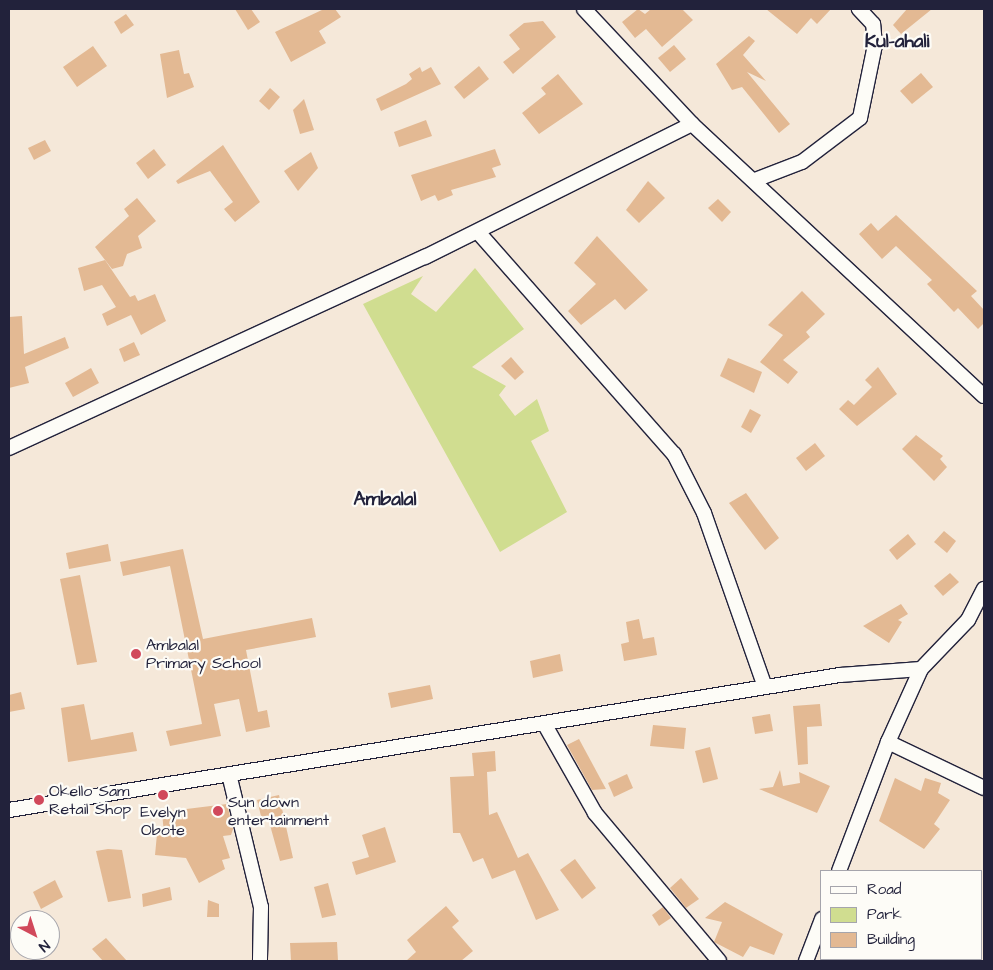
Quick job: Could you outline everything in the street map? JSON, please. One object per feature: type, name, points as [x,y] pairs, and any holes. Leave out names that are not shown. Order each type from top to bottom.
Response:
[{"type":"street","points":[[584,9],[692,124],[755,180],[984,396]]},
{"type":"street","points":[[755,180],[802,162],[860,118],[875,45],[872,24],[858,9]]},
{"type":"street","points":[[9,448],[478,232],[692,124]]},
{"type":"street","points":[[478,232],[674,454],[704,513],[765,687]]},
{"type":"street","points":[[839,870],[888,742],[921,669],[968,620],[984,589]]},
{"type":"street","points":[[9,810],[545,725],[840,675],[921,669]]},
{"type":"street","points":[[545,725],[595,813],[719,961]]},
{"type":"street","points":[[888,742],[984,788]]},
{"type":"street","points":[[230,774],[261,907],[260,961]]},
{"type":"street","points":[[806,961],[820,924]]},
{"type":"green space","points":[[475,268],[524,329],[472,367],[506,386],[499,395],[515,416],[537,399],[549,431],[531,441],[567,512],[500,552],[363,304],[423,276],[411,294],[436,312]]},
{"type":"building","points":[[235,9],[251,9],[260,22],[248,30]]},
{"type":"building","points":[[324,9],[335,9],[341,17],[319,31],[326,43],[291,62],[275,32]]},
{"type":"building","points":[[638,9],[645,14],[651,9],[682,9],[693,20],[662,47],[646,29],[635,38],[622,22]]},
{"type":"building","points":[[766,9],[831,9],[817,24],[811,18],[797,34]]},
{"type":"building","points":[[907,9],[932,9],[901,34],[893,25]]},
{"type":"building","points":[[126,14],[134,25],[121,34],[114,22]]},
{"type":"building","points":[[543,21],[556,37],[513,74],[503,62],[520,49],[509,35],[524,23]]},
{"type":"building","points":[[749,36],[755,41],[743,55],[766,81],[747,72],[790,124],[779,133],[742,87],[732,90],[716,64]]},
{"type":"building","points":[[674,45],[686,59],[670,72],[658,58]]},
{"type":"building","points":[[93,46],[107,66],[77,87],[63,67]]},
{"type":"building","points":[[179,50],[184,74],[189,73],[194,87],[167,98],[160,54]]},
{"type":"building","points":[[479,66],[489,79],[464,99],[454,87]]},
{"type":"building","points":[[420,67],[422,72],[431,67],[441,84],[381,111],[376,99],[406,84],[412,79],[409,74]]},
{"type":"building","points":[[921,73],[933,87],[912,104],[900,91]]},
{"type":"building","points":[[558,74],[583,104],[539,134],[522,113],[546,94],[541,88]]},
{"type":"building","points":[[270,88],[280,97],[269,110],[259,101]]},
{"type":"building","points":[[304,99],[314,130],[300,134],[293,110]]},
{"type":"building","points":[[426,120],[432,136],[399,147],[394,132]]},
{"type":"building","points":[[45,140],[51,151],[34,160],[28,148]]},
{"type":"building","points":[[223,145],[260,202],[235,222],[224,209],[233,202],[210,171],[178,184],[176,181]]},
{"type":"building","points":[[154,149],[166,165],[148,179],[136,163]]},
{"type":"building","points":[[495,149],[501,165],[492,168],[496,177],[451,190],[453,195],[438,201],[435,195],[421,201],[411,175]]},
{"type":"building","points":[[311,152],[318,168],[298,191],[284,171]]},
{"type":"building","points":[[648,181],[665,198],[639,223],[626,210]]},
{"type":"building","points":[[137,198],[156,221],[138,236],[142,248],[127,254],[123,266],[112,269],[95,247],[129,216],[124,209]]},
{"type":"building","points":[[718,199],[731,212],[722,222],[708,208]]},
{"type":"building","points":[[896,215],[977,291],[971,296],[984,310],[984,323],[978,329],[958,308],[954,312],[927,284],[932,280],[896,246],[882,259],[859,234],[871,223],[878,231]]},
{"type":"building","points":[[597,236],[648,290],[625,310],[615,299],[581,325],[568,311],[596,284],[574,263]]},
{"type":"building","points":[[105,260],[130,297],[135,295],[138,301],[155,294],[166,321],[141,335],[131,315],[107,326],[102,314],[116,307],[102,285],[84,291],[78,268]]},
{"type":"building","points":[[802,291],[825,314],[806,332],[810,337],[783,360],[798,372],[788,384],[760,362],[783,335],[768,325]]},
{"type":"building","points":[[22,316],[24,354],[65,337],[69,348],[25,367],[29,383],[9,388],[9,317]]},
{"type":"building","points":[[134,342],[140,355],[124,362],[119,349]]},
{"type":"building","points":[[511,357],[524,372],[515,380],[501,366]]},
{"type":"building","points":[[728,358],[762,372],[754,393],[720,376]]},
{"type":"building","points":[[878,367],[897,394],[857,426],[839,409],[848,400],[854,405],[872,387],[865,380]]},
{"type":"building","points":[[91,368],[99,383],[73,397],[65,383]]},
{"type":"building","points":[[750,409],[761,415],[751,433],[741,427]]},
{"type":"building","points":[[916,435],[943,456],[940,459],[947,467],[934,481],[902,449]]},
{"type":"building","points":[[815,443],[825,456],[806,471],[796,458]]},
{"type":"building","points":[[746,493],[779,538],[765,550],[729,503]]},
{"type":"building","points":[[944,531],[956,541],[947,553],[934,542]]},
{"type":"building","points":[[908,534],[916,544],[897,560],[889,550]]},
{"type":"building","points":[[108,544],[111,561],[69,569],[66,553]]},
{"type":"building","points":[[183,549],[203,639],[312,618],[316,637],[246,650],[258,712],[267,710],[270,727],[246,732],[239,699],[214,704],[221,736],[170,746],[166,731],[202,724],[170,566],[123,576],[120,562]]},
{"type":"building","points":[[950,573],[959,582],[943,596],[934,586]]},
{"type":"building","points":[[80,575],[97,662],[77,665],[60,579]]},
{"type":"building","points":[[901,604],[908,614],[898,620],[902,622],[889,643],[863,626]]},
{"type":"building","points":[[639,619],[643,639],[654,637],[657,655],[624,661],[621,644],[629,642],[626,622]]},
{"type":"building","points":[[560,654],[563,671],[533,678],[530,661]]},
{"type":"building","points":[[430,685],[433,699],[391,708],[388,693]]},
{"type":"building","points":[[21,692],[25,709],[9,712],[9,695]]},
{"type":"building","points":[[84,704],[91,740],[133,732],[137,751],[68,762],[61,708]]},
{"type":"building","points":[[820,704],[822,726],[807,727],[808,764],[798,765],[793,706]]},
{"type":"building","points":[[770,714],[773,731],[755,734],[752,717]]},
{"type":"building","points":[[653,725],[686,728],[684,749],[650,746]]},
{"type":"building","points":[[579,739],[606,789],[592,790],[567,745]]},
{"type":"building","points":[[710,747],[718,779],[703,783],[695,751]]},
{"type":"building","points":[[495,751],[496,771],[487,772],[489,815],[497,812],[518,858],[528,853],[559,910],[536,920],[515,870],[492,879],[483,858],[473,862],[460,833],[453,833],[450,777],[474,776],[472,753]]},
{"type":"building","points":[[780,770],[783,786],[800,783],[799,772],[830,786],[817,813],[759,789],[773,787]]},
{"type":"building","points":[[627,774],[633,788],[614,797],[608,783]]},
{"type":"building","points":[[895,778],[921,791],[925,778],[941,783],[938,793],[950,800],[934,824],[940,829],[924,849],[879,821]]},
{"type":"building","points":[[279,795],[293,858],[280,861],[268,818],[262,820],[257,800]]},
{"type":"building","points":[[227,804],[233,829],[231,835],[223,836],[230,858],[222,860],[225,869],[199,883],[186,858],[155,855],[157,834],[164,834],[162,812]]},
{"type":"building","points":[[385,827],[396,862],[356,875],[352,862],[369,857],[362,835]]},
{"type":"building","points":[[108,849],[122,850],[131,898],[108,902],[96,851]]},
{"type":"building","points":[[575,859],[596,888],[582,899],[560,870]]},
{"type":"building","points":[[681,878],[699,899],[686,908],[670,888]]},
{"type":"building","points":[[55,880],[63,897],[41,909],[33,892]]},
{"type":"building","points":[[328,883],[336,915],[322,918],[314,887]]},
{"type":"building","points":[[170,887],[172,900],[143,907],[142,894]]},
{"type":"building","points":[[208,900],[219,904],[219,917],[207,917]]},
{"type":"building","points":[[725,902],[783,934],[774,955],[750,946],[743,957],[714,942],[722,922],[705,918]]},
{"type":"building","points":[[446,906],[459,921],[452,927],[473,951],[461,961],[406,961],[416,952],[407,940]]},
{"type":"building","points":[[663,907],[671,918],[659,926],[652,915]]},
{"type":"building","points":[[106,938],[127,961],[103,961],[92,949]]},
{"type":"building","points":[[337,942],[338,961],[291,961],[290,943]]},
{"type":"place","name":"Ambalal Primary School","points":[[136,654]]},
{"type":"place","name":"Evelyn Obote","points":[[163,795]]},
{"type":"place","name":"Okello Sam Retail Shop","points":[[39,800]]},
{"type":"place","name":"Sun down entertainment","points":[[218,811]]},
{"type":"district","name":"Kul-ahali","points":[[897,42]]},
{"type":"district","name":"Ambalal","points":[[385,500]]}]
